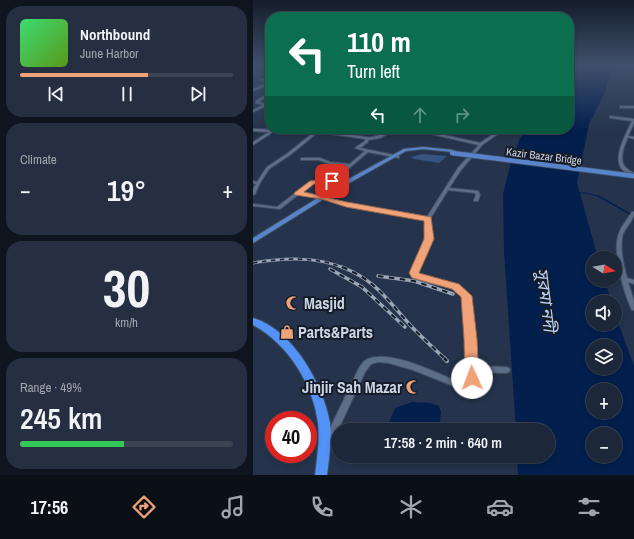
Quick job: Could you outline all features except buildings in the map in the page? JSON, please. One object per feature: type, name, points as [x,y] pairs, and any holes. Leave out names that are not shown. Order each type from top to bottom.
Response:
[{"type":"highway","points":[[254,323],[269,329],[283,340],[307,375],[316,394],[324,422],[324,450],[321,475]]},
{"type":"main road","name":"Kazir Bazar Bridge","points":[[324,198],[396,156],[417,149],[634,175]]},
{"type":"main road","points":[[253,241],[324,198]]},
{"type":"main road","points":[[253,244],[324,198]]},
{"type":"street","points":[[265,96],[257,102],[265,105]]},
{"type":"street","points":[[253,111],[265,105]]},
{"type":"street","points":[[621,107],[634,107]]},
{"type":"street","points":[[611,117],[634,120],[623,145],[620,161],[624,170],[634,175]]},
{"type":"street","points":[[253,130],[265,131]]},
{"type":"street","points":[[253,144],[268,134]]},
{"type":"street","points":[[253,194],[255,182],[266,170],[314,134]]},
{"type":"street","points":[[341,134],[367,139],[379,137],[385,134]]},
{"type":"street","points":[[444,134],[481,144]]},
{"type":"street","points":[[324,450],[362,370],[369,361],[378,358],[394,360],[461,386],[467,385],[472,378],[471,339],[465,294],[455,287],[416,276],[414,273],[429,239],[428,219],[459,169],[481,144],[496,134]]},
{"type":"street","points":[[627,136],[634,138]]},
{"type":"street","points":[[367,139],[357,148],[396,156]]},
{"type":"street","points":[[253,205],[279,208],[312,182],[332,181],[367,151]]},
{"type":"street","points":[[302,159],[320,159],[329,163],[350,165]]},
{"type":"street","points":[[447,189],[477,192],[478,195],[476,200]]},
{"type":"street","points":[[298,193],[346,204],[428,219]]},
{"type":"street","points":[[633,215],[624,227],[620,236],[619,250],[634,308]]},
{"type":"street","points":[[626,280],[634,282]]},
{"type":"street","points":[[471,369],[506,370]]},
{"type":"shaded area","points":[[422,154],[447,156],[439,163],[414,159],[411,157]]},
{"type":"water","name":"সুরমা নদী","points":[[574,87],[606,87],[589,124],[577,183],[596,251],[586,251],[586,287],[607,287],[609,295],[586,295],[586,331],[621,331],[634,366],[634,475],[518,475],[517,463],[555,463],[555,423],[516,423],[504,251],[503,194],[510,166],[520,138],[524,134],[574,134]]},
{"type":"water","points":[[412,402],[430,403],[439,406],[441,412],[440,423],[389,423],[395,408]]},
{"type":"waterway","points":[[578,193],[586,193],[599,196]]},
{"type":"waterway","points":[[599,196],[634,216]]},
{"type":"railway","points":[[253,263],[299,259],[322,261],[344,268]]},
{"type":"railway","points":[[342,267],[364,278],[381,292],[415,330],[445,359]]},
{"type":"railway","points":[[330,269],[362,287],[405,327]]},
{"type":"railway","points":[[378,276],[414,281],[453,294]]},
{"type":"place","name":"Masjid","points":[[293,303]]},
{"type":"place","name":"Parts&Parts","points":[[287,332]]},
{"type":"place","name":"Jinjir Sah Mazar","points":[[413,387]]},
{"type":"route","points":[[332,181],[324,183],[312,182],[298,193],[322,197],[346,204],[428,219],[428,244],[418,261],[414,273],[416,276],[455,287],[465,294],[471,339],[472,378]]}]
